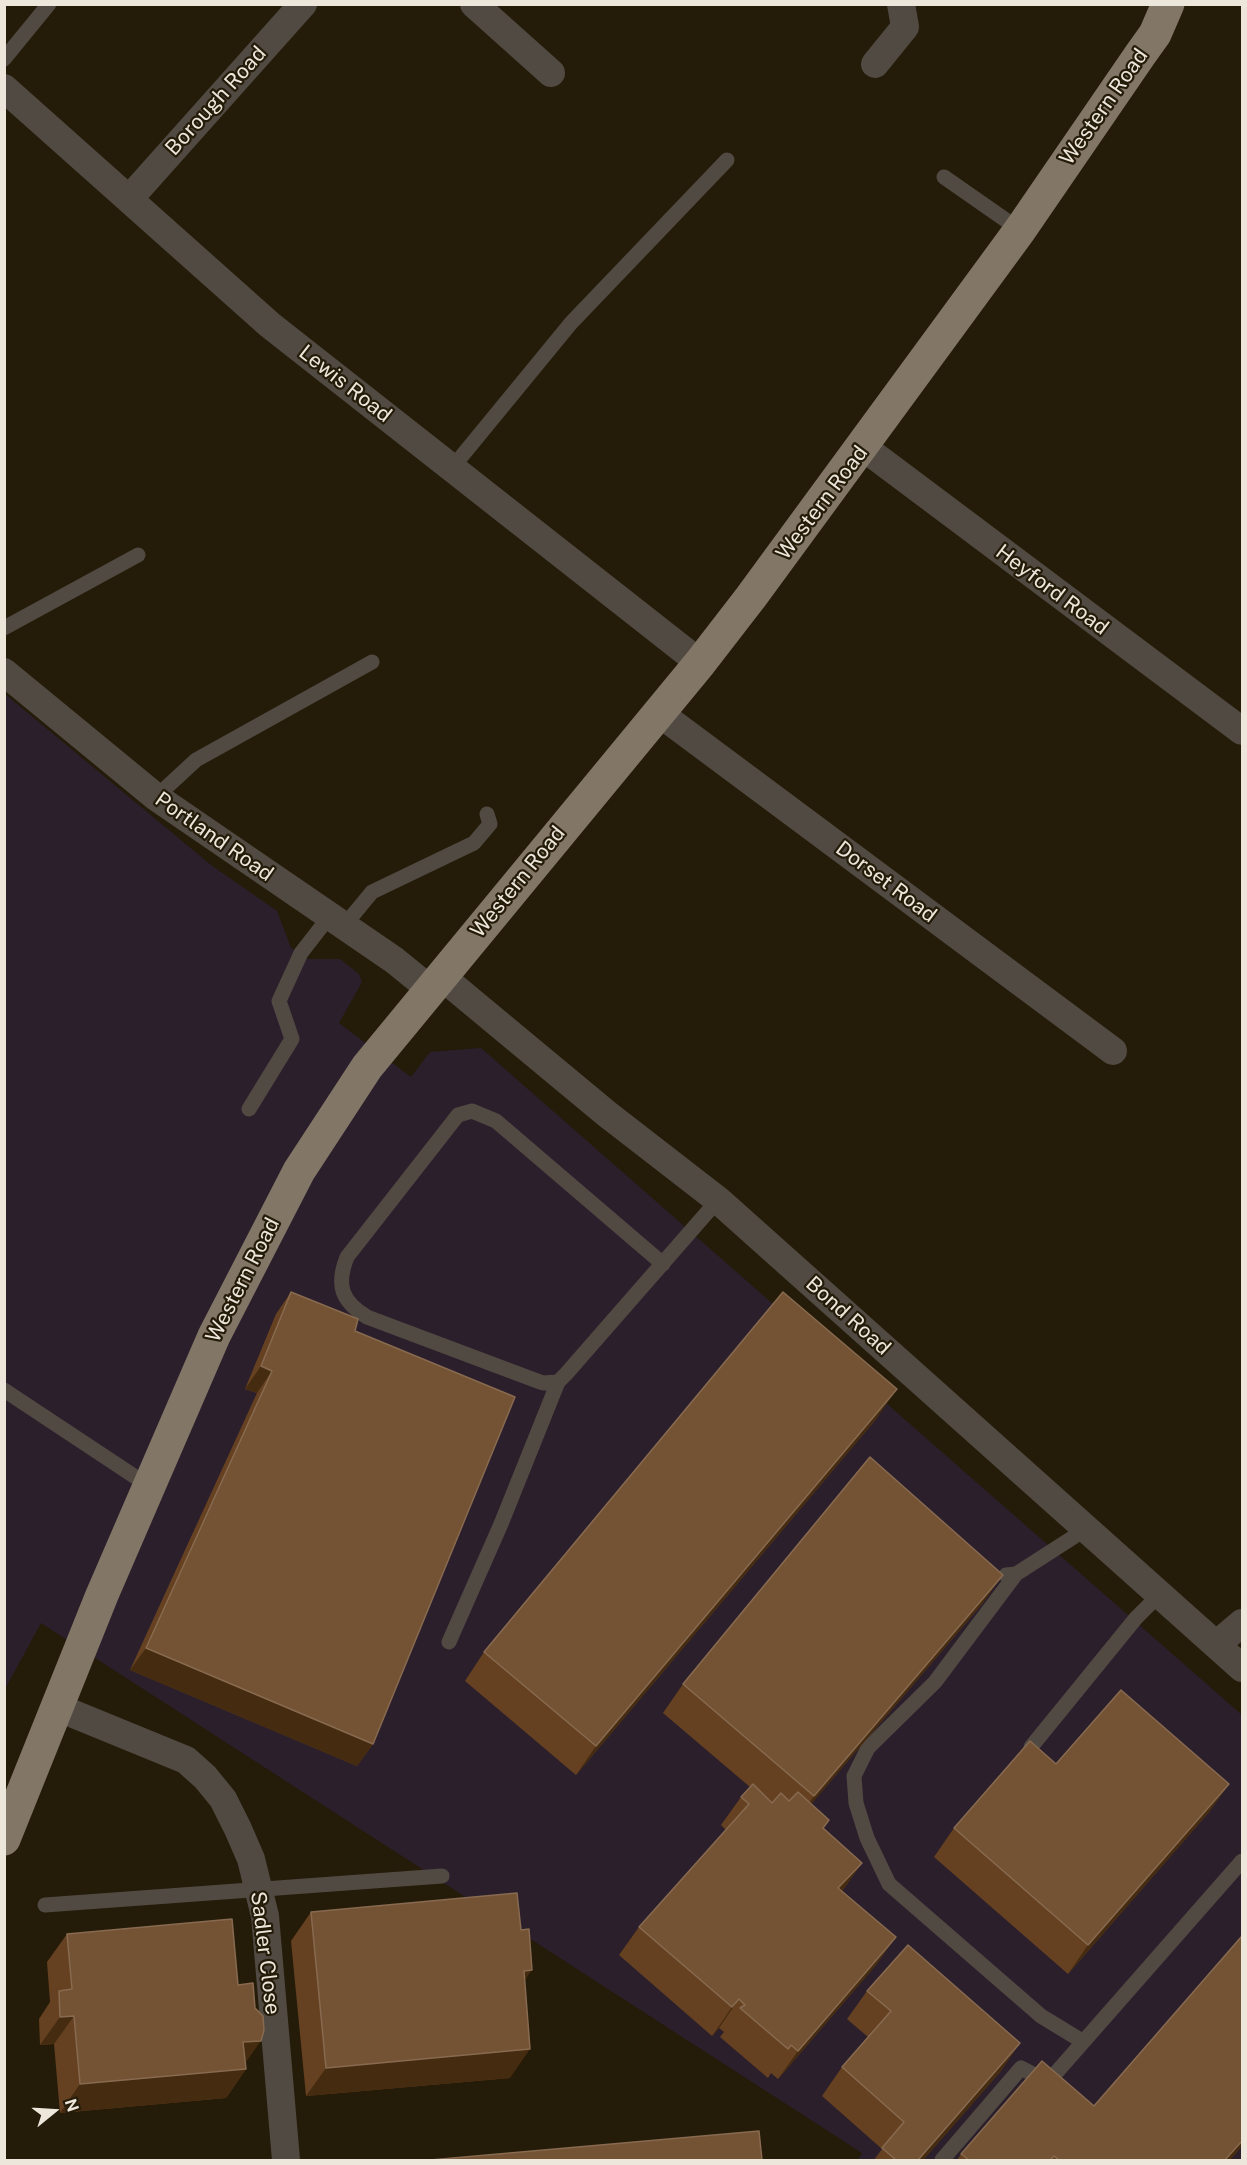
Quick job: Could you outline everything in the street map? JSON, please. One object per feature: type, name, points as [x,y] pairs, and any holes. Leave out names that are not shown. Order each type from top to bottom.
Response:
[{"type":"main road","name":"Western Road","points":[[4,1839],[59,1708],[102,1595],[214,1336],[299,1172],[367,1067],[437,984],[498,905],[700,663],[863,447],[1020,230],[1155,34],[1168,4]]},
{"type":"street","name":"Borough Road","points":[[129,199],[303,4]]},
{"type":"street","points":[[474,4],[551,73]]},
{"type":"street","points":[[875,64],[905,27],[901,4]]},
{"type":"street","name":"Lewis Road","points":[[4,88],[270,325],[700,663]]},
{"type":"street","name":"Heyford Road","points":[[863,447],[1242,731]]},
{"type":"street","name":"Portland Road","points":[[4,672],[156,797],[336,922],[394,960],[437,984]]},
{"type":"street","name":"Dorset Road","points":[[659,713],[1113,1051]]},
{"type":"street","name":"Bond Road","points":[[437,984],[718,1200],[1242,1668]]},
{"type":"street","points":[[1217,1644],[1242,1623]]},
{"type":"street","name":"Sadler Close","points":[[59,1708],[186,1760],[206,1777],[223,1799],[251,1859],[265,1916],[286,2160]]},
{"type":"lane","points":[[4,58],[50,4]]},
{"type":"lane","points":[[452,468],[571,323],[727,160]]},
{"type":"lane","points":[[944,177],[1020,230]]},
{"type":"lane","points":[[4,628],[138,555]]},
{"type":"lane","points":[[156,797],[196,760],[372,662]]},
{"type":"lane","points":[[249,1109],[292,1039],[279,1001],[301,953],[372,892],[474,843],[490,824],[487,814]]},
{"type":"lane","points":[[562,1378],[537,1381],[367,1317],[353,1309],[343,1294],[340,1275],[347,1257],[458,1115],[472,1111],[496,1121],[663,1264]]},
{"type":"lane","points":[[449,1642],[562,1378],[718,1200]]},
{"type":"lane","points":[[4,1390],[149,1486]]},
{"type":"lane","points":[[1082,2041],[1041,2016],[889,1884],[867,1838],[856,1803],[854,1776],[868,1748],[935,1682],[1016,1574],[1086,1529]]},
{"type":"lane","points":[[989,1569],[1005,1575],[1016,1574]]},
{"type":"lane","points":[[1031,1747],[1136,1618],[1160,1594]]},
{"type":"lane","points":[[942,2160],[1021,2068],[1048,2082],[1242,1861]]},
{"type":"lane","points":[[45,1905],[442,1876]]},
{"type":"shaded area","points":[[5,694],[211,865],[277,911],[291,948],[308,959],[340,959],[359,974],[362,982],[339,1023],[411,1077],[430,1052],[481,1048],[1242,1715],[1242,2160],[858,2160],[862,2153],[41,1623],[5,1689]]},
{"type":"building","points":[[291,1292],[358,1319],[355,1331],[515,1397],[373,1744],[146,1648],[272,1371],[261,1366]]},
{"type":"building","points":[[783,1292],[897,1389],[596,1746],[484,1652]]},
{"type":"building","points":[[870,1457],[1003,1575],[814,1796],[683,1684]]},
{"type":"building","points":[[1121,1690],[1229,1784],[1088,1945],[954,1828],[1030,1741],[1056,1764]]},
{"type":"building","points":[[753,1784],[772,1803],[781,1793],[789,1801],[798,1792],[829,1820],[823,1828],[862,1863],[838,1888],[896,1937],[798,2051],[791,2045],[788,2049],[740,2008],[745,2005],[739,1999],[732,2007],[639,1927],[749,1804],[741,1797]]},
{"type":"building","points":[[517,1893],[521,1930],[529,1929],[532,1970],[524,1971],[530,2049],[326,2068],[311,1912]]},
{"type":"building","points":[[232,1919],[238,1985],[253,1983],[255,2008],[263,2016],[264,2030],[261,2041],[243,2042],[246,2069],[80,2084],[74,2016],[60,2017],[59,1991],[72,1989],[67,1934]]},
{"type":"building","points":[[1242,1936],[1242,2141],[1225,2160],[1059,2160],[1054,2156],[1050,2160],[969,2160],[961,2154],[1042,2061],[1094,2106]]},
{"type":"building","points":[[908,1945],[1020,2043],[918,2160],[896,2160],[882,2148],[904,2122],[842,2067],[891,2011],[867,1991]]},
{"type":"building","points":[[759,2131],[762,2160],[430,2160]]}]
